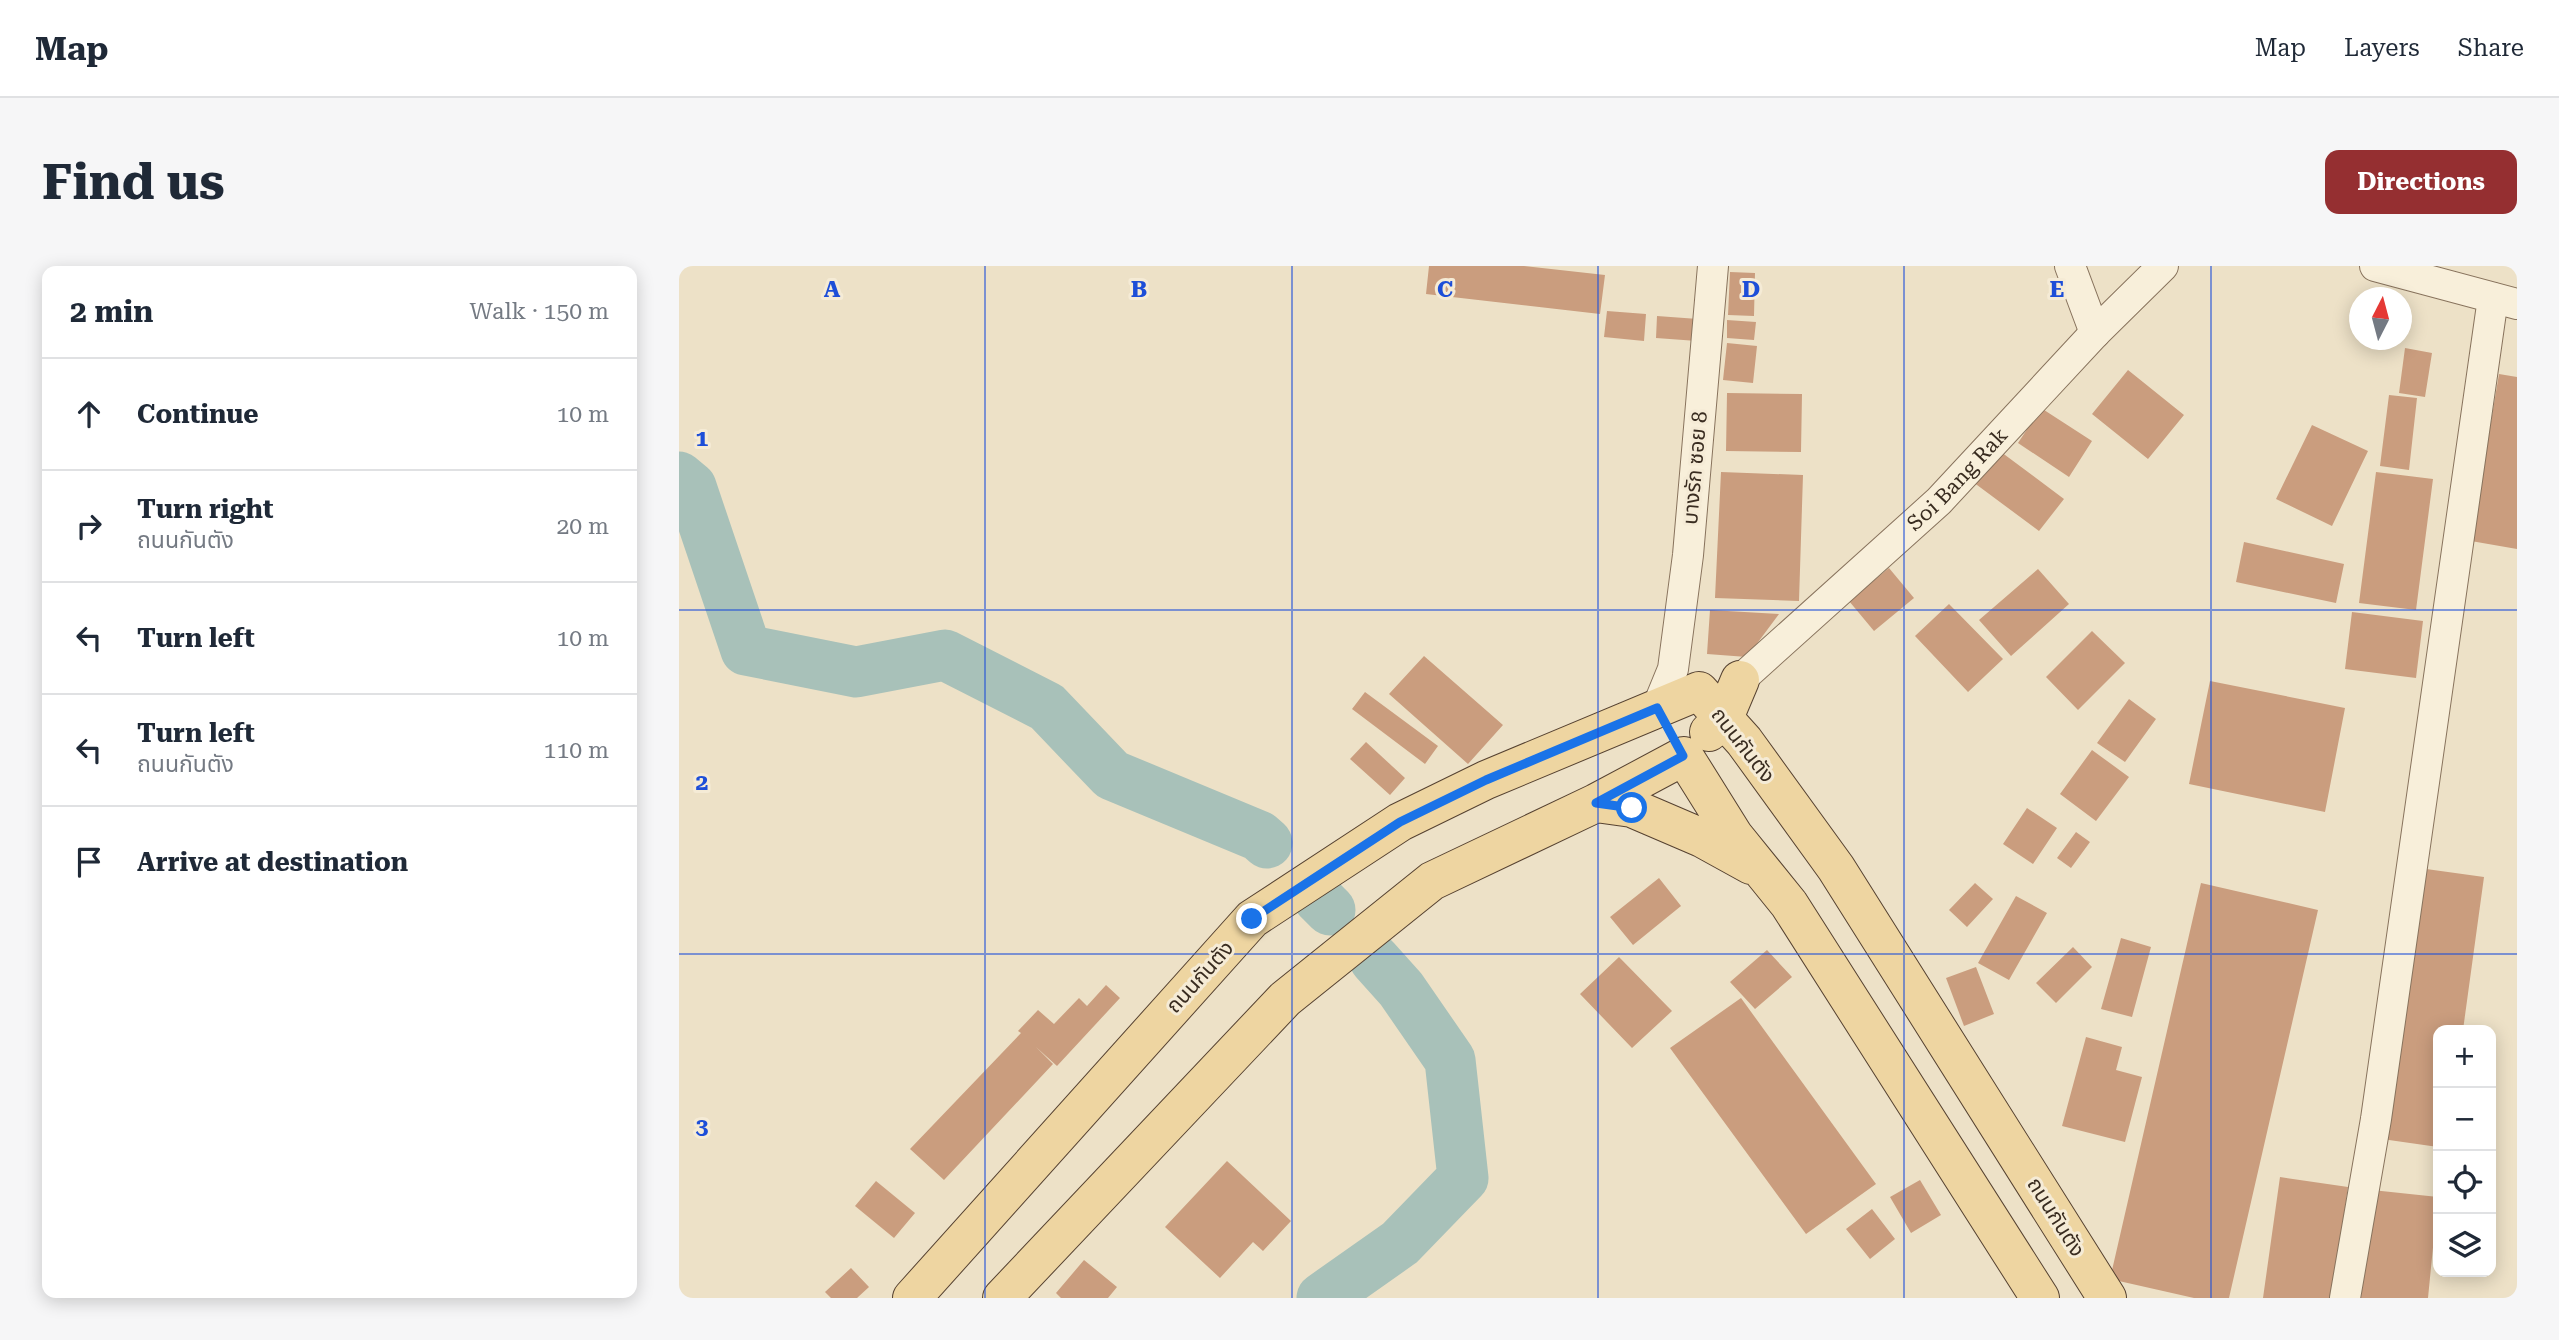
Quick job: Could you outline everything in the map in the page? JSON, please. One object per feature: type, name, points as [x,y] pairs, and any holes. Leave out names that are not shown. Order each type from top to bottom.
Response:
[{"type":"main road","points":[[1002,1298],[1285,999],[1432,881],[1596,803],[1683,756],[1699,693],[1740,680]]},
{"type":"main road","name":"ถนนกันตัง","points":[[912,1298],[1252,919],[1400,822],[1486,780],[1699,693],[1744,740],[1836,868],[2107,1298]]},
{"type":"main road","points":[[1657,708],[1683,756],[1734,836],[1789,904],[2040,1298]]},
{"type":"main road","points":[[1596,803],[1644,812],[1702,838],[1762,870]]},
{"type":"main road","points":[[1789,904],[1836,868]]},
{"type":"street","name":"บางรัก ซอย 8","points":[[1699,693],[1688,555],[1713,266]]},
{"type":"street","points":[[2070,266],[2095,333]]},
{"type":"street","name":"Soi Bang Rak","points":[[1740,680],[1939,501],[2095,333],[2162,266]]},
{"type":"street","points":[[2345,1298],[2376,1119],[2505,301],[2437,274],[2375,266]]},
{"type":"building","points":[[1429,266],[1524,266],[1605,275],[1600,314],[1426,294]]},
{"type":"building","points":[[1730,272],[1755,273],[1754,316],[1728,315]]},
{"type":"building","points":[[1607,311],[1646,314],[1644,341],[1604,337]]},
{"type":"building","points":[[1657,316],[1698,319],[1697,341],[1656,338]]},
{"type":"building","points":[[1727,320],[1756,322],[1754,340],[1727,338]]},
{"type":"building","points":[[1727,343],[1757,346],[1753,383],[1723,380]]},
{"type":"building","points":[[2405,350],[2432,353],[2425,397],[2399,393]]},
{"type":"building","points":[[2128,370],[2184,415],[2148,459],[2092,414]]},
{"type":"building","points":[[2499,374],[2517,377],[2517,549],[2471,541]]},
{"type":"building","points":[[1727,393],[1802,394],[1801,452],[1726,451]]},
{"type":"building","points":[[2389,395],[2417,398],[2409,470],[2380,466]]},
{"type":"building","points":[[2041,408],[2092,441],[2069,477],[2018,443]]},
{"type":"building","points":[[2312,425],[2368,451],[2332,526],[2276,499]]},
{"type":"building","points":[[1997,449],[2064,499],[2039,531],[1973,482]]},
{"type":"building","points":[[1721,472],[1803,475],[1799,601],[1715,598]]},
{"type":"building","points":[[2376,472],[2433,479],[2416,610],[2359,603]]},
{"type":"building","points":[[2244,542],[2344,564],[2336,603],[2236,582]]},
{"type":"building","points":[[1889,568],[1914,598],[1874,631],[1849,601]]},
{"type":"building","points":[[2038,569],[2069,604],[2011,656],[1979,620]]},
{"type":"building","points":[[1949,604],[2003,659],[1968,692],[1915,636]]},
{"type":"building","points":[[1710,610],[1779,614],[1747,657],[1707,654]]},
{"type":"building","points":[[2352,612],[2423,621],[2416,678],[2345,669]]},
{"type":"building","points":[[2092,631],[2125,663],[2078,710],[2046,677]]},
{"type":"building","points":[[1424,656],[1503,725],[1468,764],[1389,694]]},
{"type":"building","points":[[2210,681],[2345,708],[2325,812],[2189,784]]},
{"type":"building","points":[[1365,692],[1438,746],[1425,764],[1352,709]]},
{"type":"building","points":[[2129,699],[2156,719],[2125,762],[2097,743]]},
{"type":"building","points":[[1366,742],[1405,778],[1390,795],[1350,759]]},
{"type":"building","points":[[2092,750],[2129,777],[2096,821],[2060,794]]},
{"type":"building","points":[[2027,808],[2057,828],[2033,864],[2003,844]]},
{"type":"building","points":[[2076,832],[2090,842],[2071,868],[2057,858]]},
{"type":"building","points":[[2419,868],[2484,877],[2464,1025],[2433,1025],[2433,1146],[2382,1139]]},
{"type":"building","points":[[1659,878],[1681,906],[1633,945],[1610,917]]},
{"type":"building","points":[[1975,883],[1993,899],[1967,927],[1949,910]]},
{"type":"building","points":[[2201,883],[2318,910],[2229,1298],[2194,1298],[2110,1279]]},
{"type":"building","points":[[2016,896],[2047,913],[2009,980],[1978,963]]},
{"type":"building","points":[[2121,938],[2151,947],[2132,1017],[2101,1009]]},
{"type":"building","points":[[2073,947],[2092,967],[2056,1003],[2036,983]]},
{"type":"building","points":[[1767,950],[1792,977],[1755,1009],[1730,982]]},
{"type":"building","points":[[1619,957],[1672,1011],[1632,1048],[1580,994]]},
{"type":"building","points":[[1976,967],[1994,1014],[1964,1026],[1946,978]]},
{"type":"building","points":[[1106,985],[1120,998],[1057,1066],[1036,1047],[1053,1064],[944,1180],[910,1149],[1021,1033],[1018,1031],[1038,1010],[1054,1024],[1079,998],[1087,1006]]},
{"type":"building","points":[[1741,998],[1876,1184],[1806,1234],[1670,1048]]},
{"type":"building","points":[[2086,1037],[2122,1047],[2116,1070],[2142,1077],[2125,1142],[2062,1126]]},
{"type":"building","points":[[1227,1161],[1291,1221],[1263,1251],[1253,1242],[1220,1278],[1165,1227]]},
{"type":"building","points":[[2280,1177],[2348,1187],[2332,1298],[2263,1298]]},
{"type":"building","points":[[1920,1180],[1941,1215],[1911,1233],[1890,1197]]},
{"type":"building","points":[[876,1181],[915,1213],[894,1238],[855,1206]]},
{"type":"building","points":[[2372,1190],[2433,1196],[2433,1248],[2428,1298],[2361,1298]]},
{"type":"building","points":[[1872,1209],[1895,1239],[1870,1259],[1846,1229]]},
{"type":"building","points":[[1084,1260],[1117,1287],[1108,1298],[1061,1298],[1056,1293]]},
{"type":"building","points":[[851,1268],[869,1287],[857,1298],[831,1298],[825,1292]]},
{"type":"waterway","points":[[679,477],[691,487],[746,650],[856,672],[945,655],[1047,707],[1112,775],[1259,836],[1267,843]]},
{"type":"waterway","points":[[1318,898],[1330,910]]},
{"type":"waterway","points":[[1322,1298],[1400,1243],[1463,1178],[1450,1060],[1401,989],[1375,960]]},
{"type":"route","points":[[1252,919],[1400,822],[1486,780],[1657,708],[1683,756],[1596,803],[1632,808]]}]
